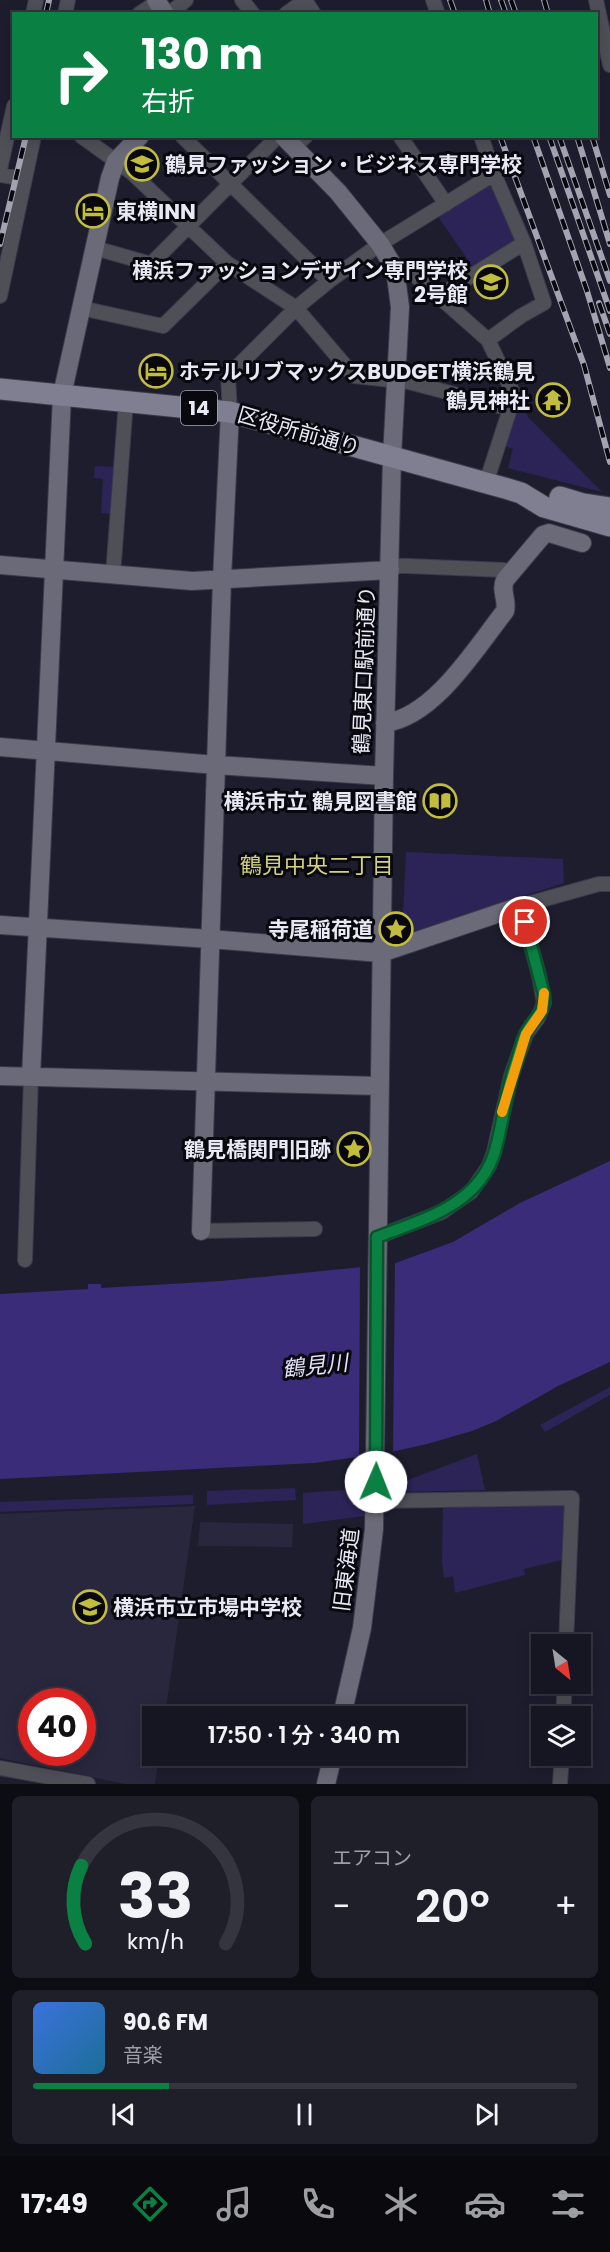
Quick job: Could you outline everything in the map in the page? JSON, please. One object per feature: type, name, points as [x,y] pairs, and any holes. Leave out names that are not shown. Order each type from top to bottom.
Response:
[{"type":"main road","name":"区役所前通り","points":[[0,388],[230,412],[521,493],[549,494],[583,504],[610,508]]},
{"type":"main road","name":"区役所前通り","points":[[521,493],[544,507],[610,526]]},
{"type":"street","points":[[146,12],[186,0]]},
{"type":"street","points":[[242,0],[251,12]]},
{"type":"street","points":[[289,12],[305,0]]},
{"type":"street","points":[[596,0],[606,28],[610,65]]},
{"type":"street","points":[[0,170],[12,115]]},
{"type":"street","points":[[0,296],[34,138]]},
{"type":"street","points":[[84,138],[131,172],[188,228],[227,262],[296,308],[354,376],[397,380],[510,409]]},
{"type":"street","points":[[25,1260],[31,1077],[62,395],[116,160],[138,138]]},
{"type":"street","points":[[184,138],[329,281]]},
{"type":"street","points":[[95,248],[151,264],[276,138]]},
{"type":"street","points":[[401,138],[446,204]]},
{"type":"street","points":[[482,138],[494,174],[524,243],[544,303],[521,316],[488,340]]},
{"type":"street","name":"鶴見東口駅前通り","points":[[294,140],[380,244],[395,269],[400,307],[392,457],[385,723],[377,1242]]},
{"type":"street","points":[[315,1229],[201,1231],[222,579],[230,412],[228,376],[296,308],[329,281],[380,244],[494,174]]},
{"type":"street","points":[[0,175],[24,179]]},
{"type":"street","points":[[439,296],[524,243]]},
{"type":"street","points":[[81,308],[163,326],[227,262]]},
{"type":"street","points":[[395,269],[410,271],[488,340],[514,397],[486,483]]},
{"type":"street","points":[[113,575],[126,401]]},
{"type":"street","points":[[385,723],[405,718],[425,706],[478,646],[506,609],[502,589],[505,580],[546,534],[582,543]]},
{"type":"street","points":[[0,565],[192,581],[390,570],[399,566],[504,570],[509,574]]},
{"type":"street","points":[[0,747],[384,776]]},
{"type":"street","points":[[0,925],[381,953],[520,906],[599,884],[610,884]]},
{"type":"street","points":[[377,1242],[442,1212],[471,1192],[489,1166],[512,1076],[526,1034],[538,1018],[544,1003],[542,985],[520,906]]},
{"type":"street","points":[[0,1076],[379,1086]]},
{"type":"street","name":"旧東海道","points":[[344,1706],[362,1628],[374,1529],[377,1242]]},
{"type":"street","points":[[375,1501],[572,1498],[566,1634]]},
{"type":"street","points":[[326,1784],[330,1766]]},
{"type":"street","points":[[560,1784],[561,1766]]},
{"type":"street","points":[[0,1768],[88,1784]]},
{"type":"shaded area","points":[[491,180],[517,242],[475,270],[437,215]]},
{"type":"shaded area","points":[[519,395],[528,417],[602,492],[508,468],[513,449],[502,445]]},
{"type":"shaded area","points":[[95,466],[117,467],[114,514],[101,513],[103,479],[94,478]]},
{"type":"shaded area","points":[[406,852],[563,859],[564,883],[402,935]]},
{"type":"shaded area","points":[[610,1387],[610,1395],[545,1432],[540,1425]]},
{"type":"shaded area","points":[[477,1454],[485,1490],[393,1492],[393,1483],[400,1483]]},
{"type":"shaded area","points":[[295,1488],[296,1500],[207,1505],[207,1491]]},
{"type":"shaded area","points":[[357,1489],[365,1497],[364,1516],[303,1524],[303,1493]]},
{"type":"shaded area","points":[[193,1495],[193,1504],[0,1512],[0,1502]]},
{"type":"shaded area","points":[[566,1504],[566,1559],[524,1569],[525,1575],[455,1593],[453,1576],[444,1578],[443,1508]]},
{"type":"shaded area","name":"横浜市立市場中学校","points":[[195,1506],[166,1706],[142,1706],[142,1766],[157,1766],[155,1784],[125,1784],[38,1766],[96,1766],[96,1688],[18,1688],[18,1762],[0,1758],[0,1514]]},
{"type":"shaded area","points":[[200,1522],[293,1524],[292,1547],[198,1546]]},
{"type":"water","name":"鶴見川","points":[[610,1161],[610,1362],[472,1431],[387,1453],[314,1463],[0,1479],[0,1294],[88,1289],[88,1284],[101,1284],[101,1288],[221,1281],[393,1264],[453,1242],[520,1203]]},
{"type":"pier","points":[[395,1260],[393,1455],[359,1460],[360,1264]]},
{"type":"railway","points":[[46,12],[49,0]]},
{"type":"railway","points":[[450,0],[454,12]]},
{"type":"railway","points":[[486,0],[489,12]]},
{"type":"railway","points":[[501,0],[505,12]]},
{"type":"railway","points":[[511,0],[515,12]]},
{"type":"railway","points":[[544,0],[547,12]]},
{"type":"railway","points":[[0,244],[26,138]]},
{"type":"railway","points":[[501,138],[584,365],[610,462]]},
{"type":"railway","points":[[534,138],[587,291],[610,368]]},
{"type":"railway","points":[[550,138],[610,311]]},
{"type":"railway","points":[[560,138],[610,281]]},
{"type":"railway","points":[[578,138],[610,244]]},
{"type":"railway","points":[[593,138],[610,195]]},
{"type":"railway","points":[[599,303],[610,334]]},
{"type":"slow traffic","points":[[502,1112],[526,1034],[542,1011],[544,993]]},
{"type":"place","name":"鶴見ファッション・ビジネス専門学校","points":[[142,164]]},
{"type":"place","name":"東横INN","points":[[93,211]]},
{"type":"place","name":"横浜ファッションデザイン専門学校 2号館","points":[[491,282]]},
{"type":"place","name":"ホテルリブマックスBUDGET横浜鶴見","points":[[156,371]]},
{"type":"place","name":"鶴見神社","points":[[553,400]]},
{"type":"place","name":"横浜市立 鶴見図書館","points":[[440,801]]},
{"type":"place","name":"寺尾稲荷道","points":[[396,929]]},
{"type":"place","name":"鶴見橋関門旧跡","points":[[354,1149]]},
{"type":"place","name":"横浜市立市場中学校","points":[[90,1607]]},
{"type":"district","name":"鶴見中央二丁目","points":[[317,865]]},
{"type":"route","points":[[376,1482],[377,1237],[442,1212],[471,1192],[489,1166],[503,1106],[526,1034],[538,1018],[544,1003],[544,995],[525,922]]}]
